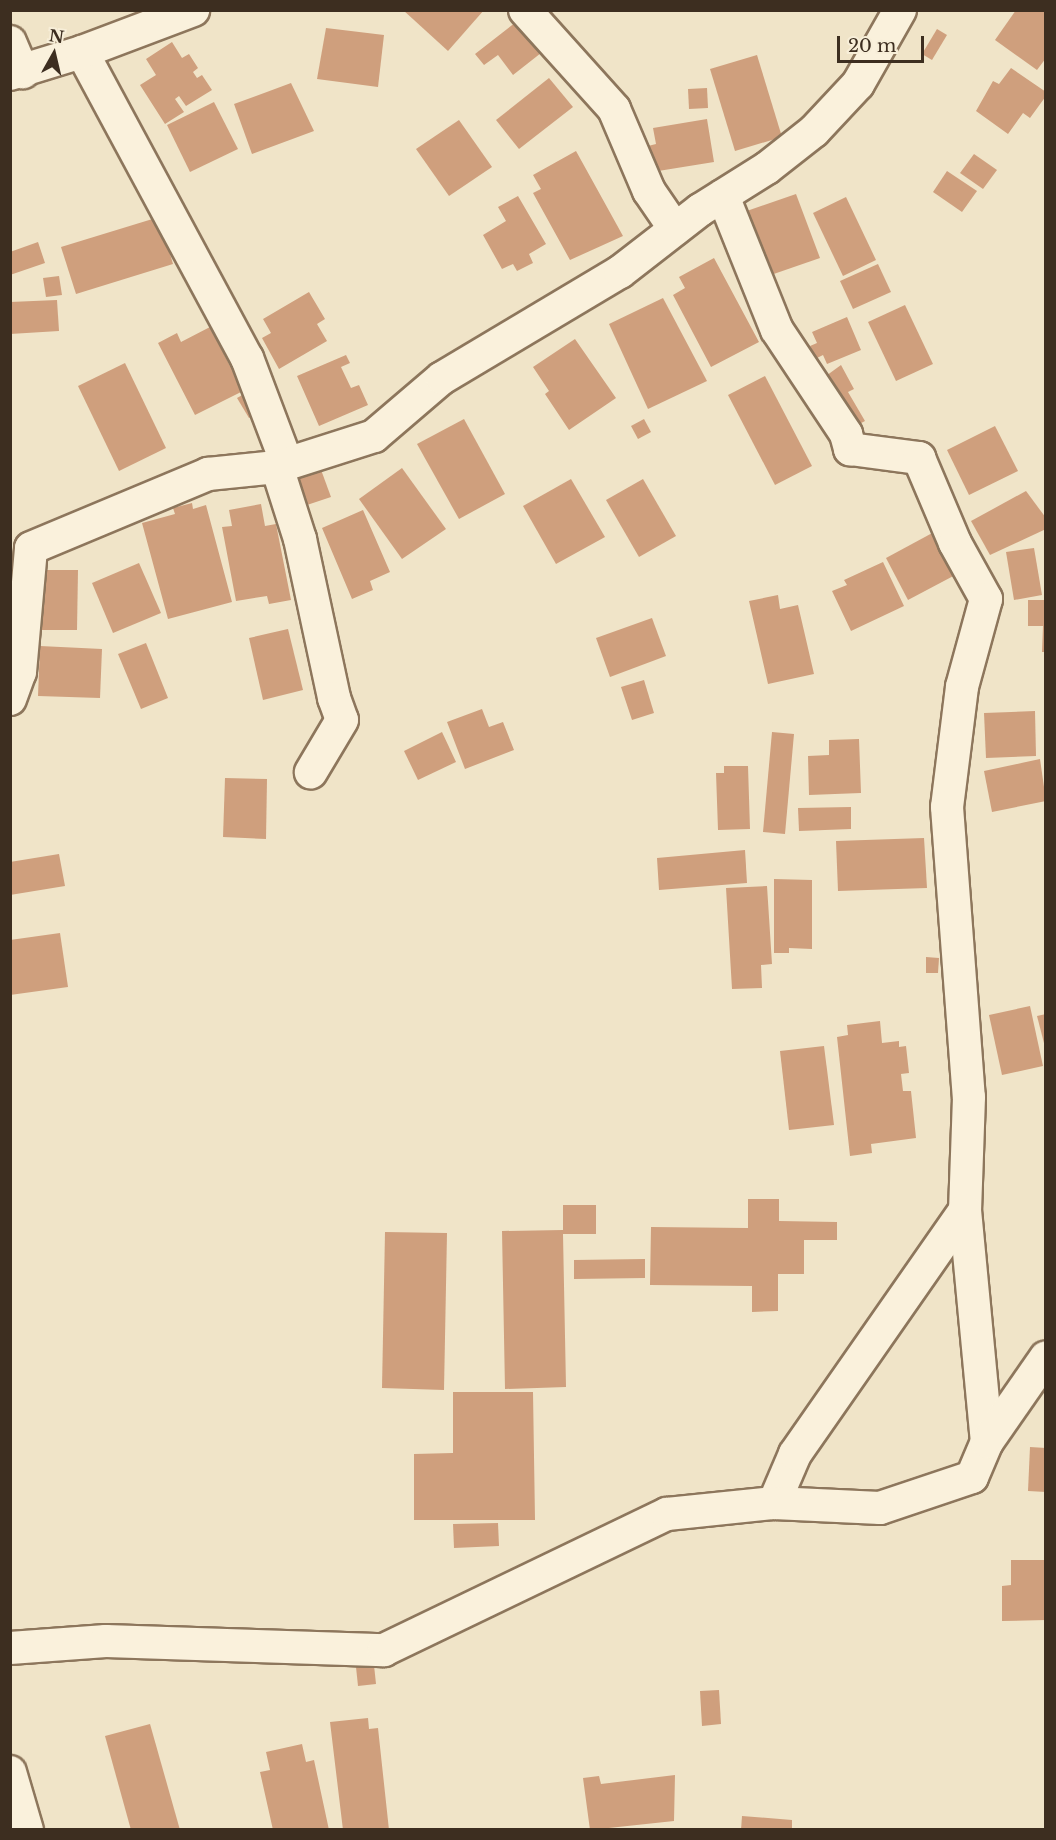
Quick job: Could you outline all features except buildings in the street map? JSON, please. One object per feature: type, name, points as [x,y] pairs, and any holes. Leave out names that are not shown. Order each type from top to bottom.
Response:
[{"type":"street","points":[[10,42],[17,73],[82,52],[193,10]]},
{"type":"street","points":[[525,10],[614,110],[649,191],[675,229]]},
{"type":"street","points":[[10,699],[20,672],[30,548],[208,474],[282,466],[374,436],[442,378],[620,272],[675,229],[814,131],[858,84],[900,10]]},
{"type":"street","points":[[82,52],[247,358],[282,466],[334,698],[342,720],[311,772]]},
{"type":"street","points":[[723,196],[777,330],[846,434],[850,449],[919,458],[955,543],[986,599],[962,687],[947,807],[969,1097],[965,1210],[987,1442]]},
{"type":"street","points":[[774,1503],[795,1454],[965,1210]]},
{"type":"street","points":[[10,1648],[106,1641],[384,1650],[667,1514],[774,1503],[880,1508],[972,1477],[987,1442],[1046,1357]]},
{"type":"street","points":[[10,1772],[27,1830]]}]
